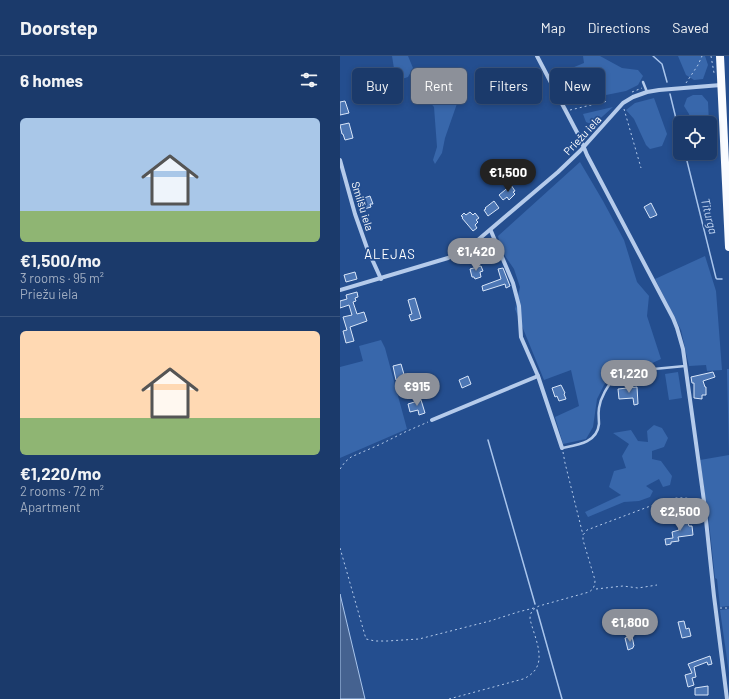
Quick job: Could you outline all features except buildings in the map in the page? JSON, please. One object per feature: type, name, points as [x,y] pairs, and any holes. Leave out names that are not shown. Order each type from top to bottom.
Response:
[{"type":"main road","points":[[720,56],[721,85],[727,139],[729,247]]},
{"type":"street","points":[[537,56],[673,318],[682,344],[704,501],[727,699]]},
{"type":"street","name":"Priežu iela","points":[[340,290],[448,258],[472,245],[558,172],[584,147],[623,104],[633,97],[646,92],[659,90],[721,85]]},
{"type":"street","name":"Smilšu iela","points":[[340,160],[367,248],[381,279]]},
{"type":"street","points":[[490,231],[513,283],[519,306],[521,337],[538,376],[562,448]]},
{"type":"street","points":[[432,420],[538,376]]},
{"type":"lane","points":[[643,82],[646,92]]},
{"type":"lane","points":[[562,448],[579,445],[592,440],[599,426],[599,408],[602,398],[606,388],[616,375],[633,371],[686,366]]},
{"type":"path","points":[[684,84],[698,65],[702,56]]},
{"type":"path","points":[[566,111],[608,101]]},
{"type":"path","points":[[623,104],[641,168]]},
{"type":"path","points":[[340,469],[351,457],[432,420]]},
{"type":"path","points":[[340,548],[366,639],[381,641],[419,639],[490,621],[589,592],[594,588],[596,580],[583,540],[584,535],[562,448]]},
{"type":"path","points":[[584,535],[587,530],[669,500],[689,498],[704,501]]},
{"type":"path","points":[[596,589],[624,586],[638,588],[657,585]]},
{"type":"path","points":[[449,699],[523,679],[535,671],[538,667],[540,657],[530,619],[534,608]]},
{"type":"path","points":[[719,608],[729,608]]},
{"type":"shaded area","points":[[392,56],[408,56],[413,68],[411,68],[408,77],[403,79],[403,68],[394,68]]},
{"type":"shaded area","points":[[583,56],[600,56],[622,68],[638,70],[643,76],[638,85],[626,91],[605,95],[605,68],[572,68],[584,63]]},
{"type":"shaded area","points":[[678,56],[705,56],[708,65],[703,79],[694,80],[686,75]]},
{"type":"shaded area","points":[[693,95],[702,95],[708,102],[709,116],[689,116],[684,106],[687,98]]},
{"type":"shaded area","points":[[654,98],[667,134],[662,146],[650,149],[646,145],[634,119],[626,110],[635,103]]},
{"type":"shaded area","points":[[431,104],[457,104],[445,138],[442,153],[435,164],[433,160],[437,147],[434,107]]},
{"type":"shaded area","points":[[613,107],[593,125],[586,122],[583,114]]},
{"type":"shaded area","points":[[580,162],[624,240],[637,282],[649,296],[647,316],[661,359],[646,366],[624,368],[613,373],[604,385],[597,399],[593,427],[586,439],[563,444],[555,417],[579,406],[571,370],[544,380],[515,309],[520,287],[514,269],[501,250],[498,236]]},
{"type":"shaded area","points":[[705,256],[716,291],[722,370],[707,371],[706,365],[689,366],[681,330],[655,279]]},
{"type":"shaded area","points":[[381,340],[385,348],[407,429],[340,458],[340,367],[363,361],[359,346]]},
{"type":"shaded area","points":[[727,369],[729,369],[729,455]]},
{"type":"shaded area","points":[[678,372],[682,398],[669,400],[665,374]]},
{"type":"shaded area","points":[[654,425],[662,428],[668,438],[664,447],[652,451],[652,459],[661,461],[672,476],[670,485],[663,487],[659,479],[646,486],[653,491],[650,497],[639,501],[624,502],[588,517],[585,512],[621,495],[609,487],[614,471],[626,468],[622,456],[629,444],[613,433],[631,430],[638,441],[648,442],[647,431]]},
{"type":"shaded area","points":[[729,455],[729,606],[720,607],[700,460]]},
{"type":"shaded area","points":[[340,594],[365,699],[340,699]]},
{"type":"shaded area","points":[[729,609],[729,673],[720,610]]},
{"type":"waterway","name":"Titurga","points":[[653,56],[662,64],[667,82]]},
{"type":"waterway","name":"Titurga","points":[[670,94],[675,116]]},
{"type":"waterway","name":"Titurga","points":[[687,160],[716,278],[722,279]]},
{"type":"waterway","points":[[488,440],[535,604]]},
{"type":"waterway","points":[[537,610],[562,699]]},
{"type":"district","name":"ALEJAS","points":[[390,254]]}]
